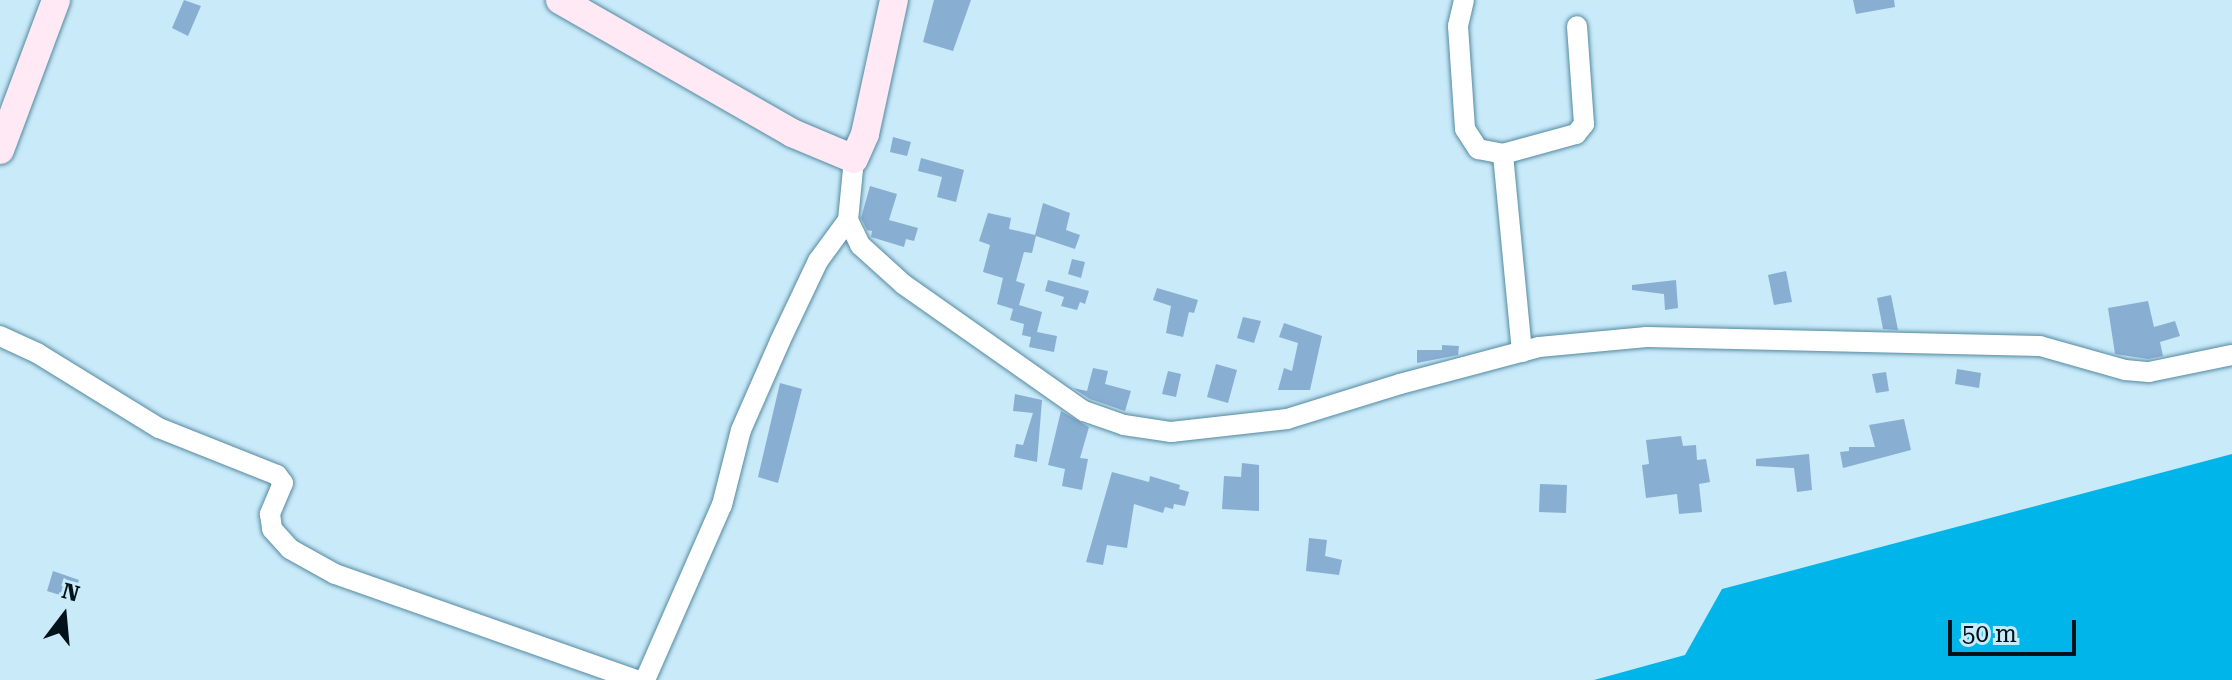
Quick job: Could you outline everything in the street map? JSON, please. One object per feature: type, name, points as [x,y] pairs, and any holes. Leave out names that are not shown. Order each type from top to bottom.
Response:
[{"type":"main road","points":[[0,150],[56,0]]},
{"type":"main road","points":[[560,0],[792,133],[854,159],[865,134],[894,0]]},
{"type":"street","points":[[1464,0],[1458,26],[1465,129],[1478,149],[1503,154],[1576,134],[1584,124],[1577,26]]},
{"type":"street","points":[[1503,154],[1522,352]]},
{"type":"street","points":[[645,680],[722,505],[741,430],[780,341],[818,261],[848,220],[854,159]]},
{"type":"street","points":[[848,220],[860,245],[903,284],[1084,411],[1124,425],[1171,432],[1287,419],[1400,384],[1522,352],[1647,337],[2040,346],[2125,370],[2149,372],[2232,355]]},
{"type":"street","points":[[0,336],[37,353],[159,428],[277,475],[283,483],[270,514],[272,529],[290,549],[335,574],[636,680]]},
{"type":"water","points":[[2232,454],[2232,680],[1594,680],[1685,655],[1722,589]]},
{"type":"building","points":[[184,0],[201,6],[188,36],[172,28]]},
{"type":"building","points":[[934,0],[971,0],[953,51],[923,42]]},
{"type":"building","points":[[1853,0],[1894,0],[1895,7],[1856,14]]},
{"type":"building","points":[[893,137],[911,142],[907,156],[890,152]]},
{"type":"building","points":[[921,158],[964,170],[956,202],[937,197],[942,177],[918,171]]},
{"type":"building","points":[[870,186],[897,194],[889,220],[918,228],[914,241],[906,239],[904,247],[871,237],[872,231],[867,230],[861,218]]},
{"type":"building","points":[[1043,203],[1070,213],[1066,230],[1080,235],[1075,249],[1036,236],[1032,253],[1024,252],[1016,281],[1025,284],[1019,305],[1042,312],[1037,332],[1057,336],[1054,352],[1029,347],[1031,337],[1022,335],[1024,324],[1010,320],[1013,309],[997,304],[1003,278],[983,272],[990,245],[979,241],[988,213],[1011,218],[1009,229],[1035,235]]},
{"type":"building","points":[[1072,259],[1085,262],[1081,278],[1068,274]]},
{"type":"building","points":[[1786,271],[1792,302],[1774,305],[1768,275]]},
{"type":"building","points":[[1048,280],[1089,291],[1085,304],[1080,302],[1077,310],[1061,306],[1064,297],[1045,291]]},
{"type":"building","points":[[1676,280],[1678,308],[1665,310],[1664,294],[1632,290],[1632,285]]},
{"type":"building","points":[[1157,288],[1198,300],[1194,313],[1189,312],[1183,337],[1166,333],[1171,306],[1153,300]]},
{"type":"building","points":[[1891,295],[1898,330],[1883,329],[1877,298]]},
{"type":"building","points":[[2148,301],[2154,327],[2175,321],[2180,336],[2160,342],[2163,356],[2148,359],[2115,354],[2108,308]]},
{"type":"building","points":[[1243,317],[1261,321],[1254,343],[1237,338]]},
{"type":"building","points":[[1284,323],[1322,336],[1310,390],[1278,390],[1284,368],[1292,371],[1298,343],[1279,337]]},
{"type":"building","points":[[1442,345],[1459,346],[1458,355],[1417,363],[1417,350],[1442,350]]},
{"type":"building","points":[[1216,364],[1237,370],[1228,403],[1207,397]]},
{"type":"building","points":[[1093,368],[1108,371],[1105,384],[1131,391],[1125,411],[1090,399],[1073,388],[1087,391]]},
{"type":"building","points":[[1957,369],[1981,373],[1979,388],[1955,384]]},
{"type":"building","points":[[1168,371],[1181,374],[1176,397],[1162,394]]},
{"type":"building","points":[[1886,372],[1889,391],[1876,393],[1872,374]]},
{"type":"building","points":[[780,383],[802,389],[778,483],[758,477]]},
{"type":"building","points":[[1015,394],[1042,400],[1037,462],[1014,457],[1016,444],[1023,445],[1033,413],[1013,411]]},
{"type":"building","points":[[1061,411],[1089,427],[1080,458],[1088,459],[1082,490],[1062,486],[1065,469],[1048,465]]},
{"type":"building","points":[[1904,419],[1911,450],[1843,468],[1840,452],[1849,451],[1849,447],[1875,447],[1869,425]]},
{"type":"building","points":[[1681,436],[1683,446],[1696,445],[1697,460],[1706,459],[1710,482],[1699,484],[1702,512],[1679,514],[1677,494],[1646,498],[1642,465],[1649,464],[1646,440]]},
{"type":"building","points":[[1809,454],[1812,490],[1797,492],[1794,468],[1756,466],[1756,459]]},
{"type":"building","points":[[1242,463],[1259,465],[1259,511],[1222,509],[1224,476],[1241,477]]},
{"type":"building","points":[[1112,472],[1149,482],[1150,476],[1180,485],[1179,489],[1189,492],[1185,506],[1174,504],[1173,509],[1165,507],[1163,513],[1134,504],[1127,548],[1107,545],[1103,565],[1086,562]]},
{"type":"building","points":[[1540,484],[1567,485],[1566,513],[1539,512]]},
{"type":"building","points":[[1309,538],[1327,540],[1325,556],[1342,560],[1339,575],[1306,571]]},
{"type":"building","points":[[53,571],[79,580],[73,599],[47,591]]}]
